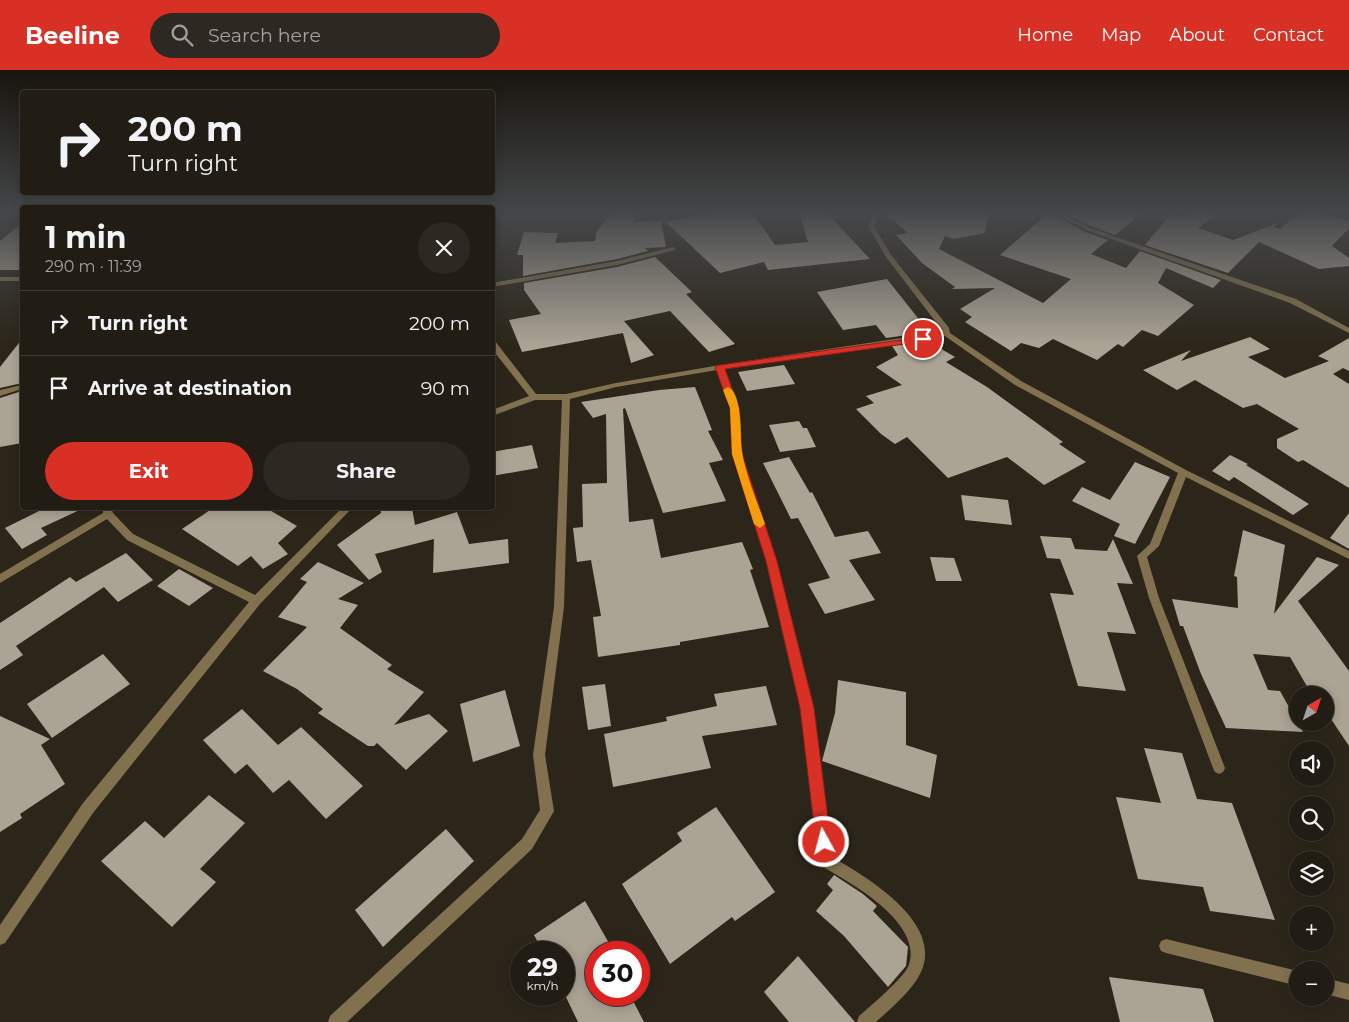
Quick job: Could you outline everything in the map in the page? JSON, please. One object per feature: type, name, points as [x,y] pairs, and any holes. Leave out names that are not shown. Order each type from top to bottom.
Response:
[{"type":"street","points":[[495,284],[617,263],[643,256]]},
{"type":"street","points":[[888,256],[946,330],[946,334]]},
{"type":"street","points":[[1167,256],[1281,296],[1349,331]]},
{"type":"street","points":[[0,279],[20,279]]},
{"type":"street","points":[[495,412],[534,397],[566,397],[616,385],[720,367],[946,334],[1018,383],[1183,472],[1349,555]]},
{"type":"street","points":[[495,347],[534,397]]},
{"type":"street","points":[[720,367],[735,408],[737,454],[772,561],[807,708],[826,860],[853,876],[902,914],[916,938],[918,946],[915,970],[865,1022]]},
{"type":"street","points":[[0,392],[20,388]]},
{"type":"street","points":[[336,1022],[527,844],[547,811],[539,755],[559,607],[566,397]]},
{"type":"street","points":[[1183,472],[1154,546],[1142,556],[1154,598],[1219,768]]},
{"type":"street","points":[[0,938],[88,808],[256,601],[344,510]]},
{"type":"street","points":[[0,578],[107,511],[130,537],[256,601]]},
{"type":"street","points":[[1166,946],[1289,977]]},
{"type":"street","points":[[1334,988],[1349,992]]},
{"type":"building","points":[[0,256],[20,256],[20,270],[0,270]]},
{"type":"building","points":[[523,256],[627,256],[617,259],[523,276]]},
{"type":"building","points":[[702,256],[868,256],[870,259],[768,270],[764,262],[720,273]]},
{"type":"building","points":[[916,256],[953,256],[1043,303],[1071,279],[1004,256],[1097,256],[1126,268],[1136,256],[1155,256],[1221,280],[1213,288],[1166,268],[1158,283],[1194,305],[1158,336],[1142,330],[1123,347],[1118,344],[1097,360],[1053,339],[1039,348],[1021,343],[1011,351],[965,322],[972,317],[960,309],[995,288],[952,289],[955,287]]},
{"type":"building","points":[[1179,256],[1245,256],[1228,273]]},
{"type":"building","points":[[1291,256],[1347,256],[1349,258],[1349,266],[1319,269]]},
{"type":"building","points":[[655,257],[692,292],[686,294],[735,344],[709,352],[670,311],[624,321],[654,355],[631,363],[623,333],[522,352],[509,320],[541,314],[524,290],[524,283],[617,267]]},
{"type":"building","points":[[887,279],[929,332],[886,338],[876,325],[843,330],[817,292]]},
{"type":"building","points":[[1250,337],[1270,349],[1248,357],[1285,378],[1329,361],[1318,356],[1349,338],[1349,371],[1343,368],[1333,374],[1349,384],[1349,488],[1303,460],[1298,462],[1277,448],[1277,439],[1299,429],[1257,404],[1243,408],[1195,380],[1177,390],[1143,370],[1191,350],[1181,361]]},
{"type":"building","points":[[935,339],[943,350],[955,357],[946,362],[987,387],[1063,442],[1059,444],[1086,462],[1044,485],[1007,457],[948,478],[907,437],[895,444],[881,434],[856,409],[874,403],[866,396],[902,385],[876,367],[898,355],[892,346]]},
{"type":"building","points":[[20,342],[20,383],[0,388],[0,367]]},
{"type":"building","points":[[784,365],[795,384],[747,391],[738,372]]},
{"type":"building","points":[[695,387],[712,430],[708,431],[723,460],[709,463],[726,501],[663,513],[625,408],[623,409],[629,522],[653,519],[661,558],[742,542],[753,569],[750,570],[769,627],[680,642],[680,645],[598,657],[593,617],[601,616],[591,560],[577,562],[573,528],[583,527],[582,484],[607,483],[606,414],[593,418],[581,402],[659,390]]},
{"type":"building","points":[[20,392],[20,443],[0,447],[0,398]]},
{"type":"building","points":[[799,421],[803,428],[807,428],[816,447],[780,452],[769,425]]},
{"type":"building","points":[[532,445],[538,468],[495,475],[495,451]]},
{"type":"building","points":[[1230,455],[1248,464],[1246,465],[1309,504],[1293,515],[1234,477],[1229,481],[1212,471]]},
{"type":"building","points":[[789,457],[810,493],[812,492],[835,537],[868,531],[881,553],[849,560],[875,600],[825,614],[808,584],[830,578],[798,518],[791,519],[763,463]]},
{"type":"building","points":[[1135,462],[1170,477],[1135,544],[1114,536],[1120,524],[1072,501],[1082,487],[1110,500]]},
{"type":"building","points":[[961,495],[1008,500],[1012,525],[965,520]]},
{"type":"building","points":[[41,510],[80,510],[41,528],[47,535],[22,549],[5,528]]},
{"type":"building","points":[[210,510],[269,510],[297,526],[278,543],[288,554],[263,569],[251,556],[238,566],[182,529]]},
{"type":"building","points":[[380,510],[412,510],[415,525],[457,512],[469,544],[508,539],[509,563],[433,573],[434,539],[375,554],[382,572],[369,580],[337,545],[381,513]]},
{"type":"building","points":[[1349,513],[1349,549],[1330,538]]},
{"type":"building","points":[[1243,530],[1285,545],[1274,614],[1317,557],[1339,565],[1298,601],[1349,671],[1349,746],[1334,724],[1334,686],[1307,686],[1290,657],[1253,654],[1268,690],[1280,691],[1289,707],[1289,731],[1303,732],[1226,728],[1201,674],[1183,626],[1180,626],[1172,599],[1238,608],[1237,577],[1234,576]]},
{"type":"building","points":[[1040,536],[1071,538],[1075,549],[1107,551],[1113,539],[1133,584],[1117,583],[1136,634],[1107,632],[1126,691],[1078,686],[1050,593],[1074,595],[1060,559],[1047,558]]},
{"type":"building","points":[[126,553],[153,580],[118,602],[104,587],[16,646],[23,655],[0,670],[0,623],[70,577],[76,582]]},
{"type":"building","points":[[930,557],[954,558],[962,581],[936,581]]},
{"type":"building","points":[[318,562],[364,583],[338,599],[358,605],[340,628],[392,665],[387,669],[424,692],[394,725],[429,714],[448,731],[406,770],[377,743],[374,746],[368,746],[318,713],[323,709],[297,689],[263,671],[307,627],[278,617],[307,582],[300,579]]},
{"type":"building","points":[[179,569],[213,588],[189,606],[157,586]]},
{"type":"building","points":[[103,654],[130,684],[52,738],[27,704]]},
{"type":"building","points":[[838,680],[906,692],[906,745],[937,755],[930,798],[822,761],[835,713]]},
{"type":"building","points":[[605,684],[611,726],[588,730],[582,687]]},
{"type":"building","points":[[766,686],[777,725],[702,736],[711,768],[613,787],[604,734],[667,721],[666,717],[717,706],[714,694]]},
{"type":"building","points":[[505,690],[520,746],[473,762],[460,704]]},
{"type":"building","points":[[242,709],[278,745],[301,727],[363,786],[326,819],[289,780],[273,793],[247,764],[235,774],[203,740]]},
{"type":"building","points":[[0,716],[50,739],[41,745],[65,784],[20,814],[22,818],[0,832]]},
{"type":"building","points":[[1144,748],[1182,753],[1197,799],[1232,803],[1275,920],[1210,911],[1203,887],[1138,879],[1116,797],[1161,803]]},
{"type":"building","points":[[209,795],[245,823],[200,869],[216,882],[172,927],[101,861],[145,821],[164,838]]},
{"type":"building","points":[[716,807],[775,892],[735,921],[732,917],[670,964],[622,884],[682,841],[677,833]]},
{"type":"building","points":[[446,829],[474,861],[383,947],[355,910]]},
{"type":"building","points":[[834,875],[863,894],[877,906],[873,911],[908,947],[906,966],[888,987],[844,936],[816,911],[833,890],[827,884]]},
{"type":"building","points":[[585,901],[608,941],[585,941],[585,1006],[636,1006],[644,1022],[578,1022],[570,1006],[575,1006],[575,941],[537,941],[534,935]]},
{"type":"building","points":[[798,956],[855,1022],[789,1022],[764,992]]},
{"type":"building","points":[[1109,977],[1203,989],[1214,1022],[1120,1022]]},
{"type":"slow traffic","points":[[728,390],[735,408],[737,454],[760,524]]},
{"type":"route","points":[[824,842],[807,708],[772,561],[737,454],[735,408],[720,367],[923,339]]}]
